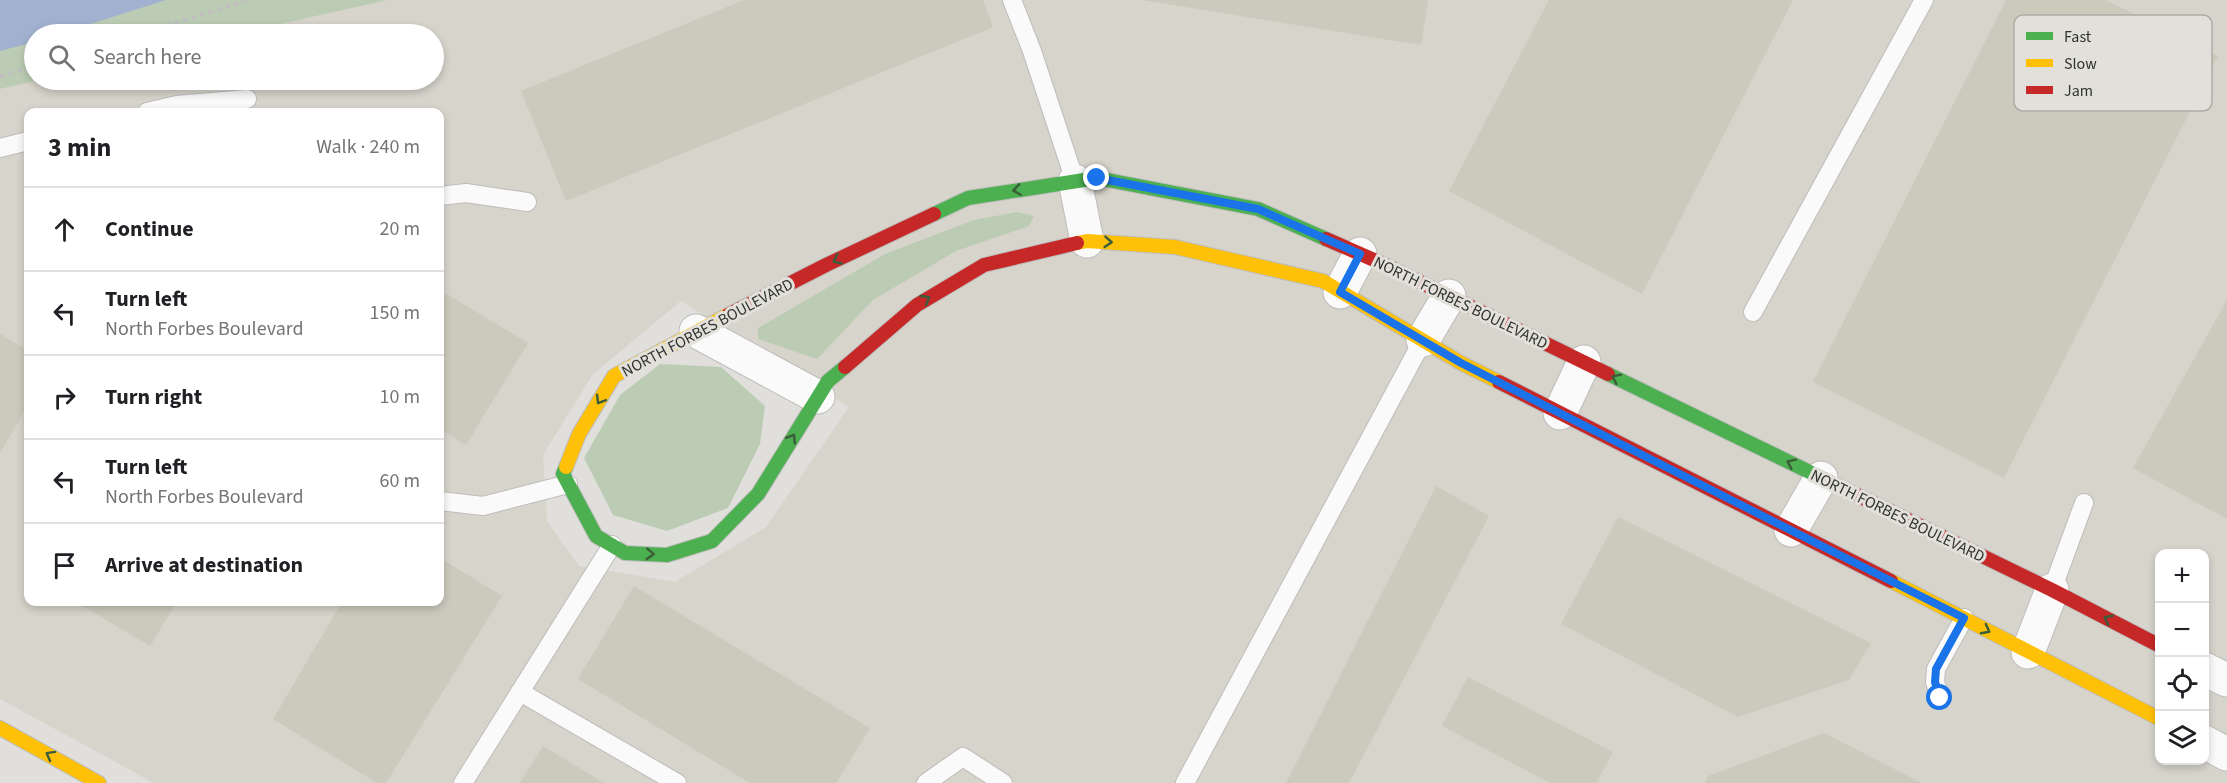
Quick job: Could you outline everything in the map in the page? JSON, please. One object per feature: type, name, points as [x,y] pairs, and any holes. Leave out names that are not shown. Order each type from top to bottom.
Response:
[{"type":"street","name":"NORTH FORBES BOULEVARD","points":[[568,484],[563,474],[579,434],[614,376],[696,331],[826,265],[968,198],[1097,178],[1258,209],[1449,296],[2052,590],[2155,643]]},
{"type":"street","points":[[1075,182],[1087,241]]},
{"type":"street","points":[[568,484],[596,536],[625,553],[667,555],[712,541],[758,494],[828,381],[917,305],[984,265],[1087,241],[1175,248],[1323,281],[1461,363],[2155,716]]},
{"type":"street","points":[[1340,292],[1360,254]]},
{"type":"street","points":[[1423,340],[1449,296]]},
{"type":"street","points":[[696,331],[818,397]]},
{"type":"street","points":[[1560,413],[1584,362]]},
{"type":"street","points":[[1791,531],[1821,478]]},
{"type":"street","points":[[2028,652],[2052,590]]},
{"type":"street","points":[[2209,671],[2227,680]]},
{"type":"street","points":[[0,728],[99,783]]},
{"type":"street","points":[[2209,744],[2227,754]]},
{"type":"lane","points":[[1012,0],[1032,51],[1075,182]]},
{"type":"lane","points":[[1753,312],[1924,0]]},
{"type":"lane","points":[[164,108],[247,99]]},
{"type":"lane","points":[[0,148],[24,142]]},
{"type":"lane","points":[[444,195],[466,194],[527,202]]},
{"type":"lane","points":[[1185,783],[1423,340]]},
{"type":"lane","points":[[444,501],[483,506],[568,484]]},
{"type":"lane","points":[[2052,590],[2084,502]]},
{"type":"lane","points":[[463,783],[612,545]]},
{"type":"lane","points":[[1940,698],[1935,682],[1936,669],[1964,618]]},
{"type":"lane","points":[[520,692],[677,783]]},
{"type":"lane","points":[[926,783],[963,757],[1003,783]]},
{"type":"path","points":[[171,24],[247,0]]},
{"type":"path","points":[[0,76],[24,69]]},
{"type":"shaded area","points":[[388,0],[2227,0],[2227,783],[154,783],[0,699],[0,89],[24,84],[24,90],[444,90],[444,24],[281,24]],"holes":[[[681,301],[849,407],[766,527],[675,582],[579,566],[547,521],[543,455],[593,374]]]},
{"type":"green space","points":[[0,0],[388,0],[281,24],[24,24],[24,84],[0,89]]},
{"type":"green space","points":[[1017,212],[1034,216],[1029,226],[956,251],[873,300],[817,359],[758,339],[758,328],[885,254],[974,220]]},
{"type":"green space","points":[[660,364],[721,367],[765,406],[760,444],[728,508],[667,531],[613,515],[584,458],[620,395]]},
{"type":"water","points":[[0,0],[166,0],[90,24],[24,24],[24,45],[0,51]]},
{"type":"building","points":[[744,0],[983,0],[993,27],[566,201],[521,91]]},
{"type":"building","points":[[1142,0],[1428,0],[1421,45]]},
{"type":"building","points":[[1549,0],[1793,0],[1642,294],[1449,191]]},
{"type":"building","points":[[2006,0],[2106,0],[2136,15],[2014,15],[2014,111],[2190,111],[2004,478],[1813,382]]},
{"type":"building","points":[[2212,53],[2218,56],[2212,68]]},
{"type":"building","points":[[444,292],[528,343],[466,445],[444,431]]},
{"type":"building","points":[[2227,300],[2227,519],[2133,468]]},
{"type":"building","points":[[0,334],[24,349],[24,412],[0,453]]},
{"type":"building","points":[[1436,486],[1489,516],[1349,783],[1286,783]]},
{"type":"building","points":[[1618,517],[1871,643],[1849,680],[1738,717],[1561,624]]},
{"type":"building","points":[[444,560],[502,596],[386,783],[377,783],[273,719],[340,606],[444,606]]},
{"type":"building","points":[[634,586],[870,728],[836,783],[750,783],[578,679]]},
{"type":"building","points":[[83,606],[175,606],[150,646]]},
{"type":"building","points":[[1468,677],[1613,752],[1596,783],[1550,783],[1442,726]]},
{"type":"building","points":[[1824,733],[1922,783],[1705,783],[1708,776]]},
{"type":"building","points":[[543,746],[604,783],[520,783]]},
{"type":"traffic: fast","points":[[934,214],[968,198],[1097,178],[1258,209],[1326,239]]},
{"type":"traffic: fast","points":[[566,467],[563,474],[596,536],[625,553],[667,555],[712,541],[758,494],[828,381],[845,367]]},
{"type":"traffic: fast","points":[[1608,374],[1824,479]]},
{"type":"traffic: slow","points":[[1077,243],[1087,241],[1175,247],[1323,281],[1461,363],[1499,382]]},
{"type":"traffic: slow","points":[[566,467],[579,434],[614,376],[728,315]]},
{"type":"traffic: slow","points":[[1891,581],[2155,716]]},
{"type":"traffic: slow","points":[[0,728],[99,783]]},
{"type":"traffic: jam","points":[[728,315],[934,214]]},
{"type":"traffic: jam","points":[[1326,239],[1381,263],[1608,374]]},
{"type":"traffic: jam","points":[[845,367],[917,305],[984,265],[1077,243]]},
{"type":"traffic: jam","points":[[1499,382],[1891,581]]},
{"type":"traffic: jam","points":[[1824,479],[2052,590],[2155,643]]},
{"type":"route","points":[[1097,178],[1258,209],[1360,254],[1340,292],[1461,363],[1964,618],[1936,669],[1935,682],[1940,698]]}]
